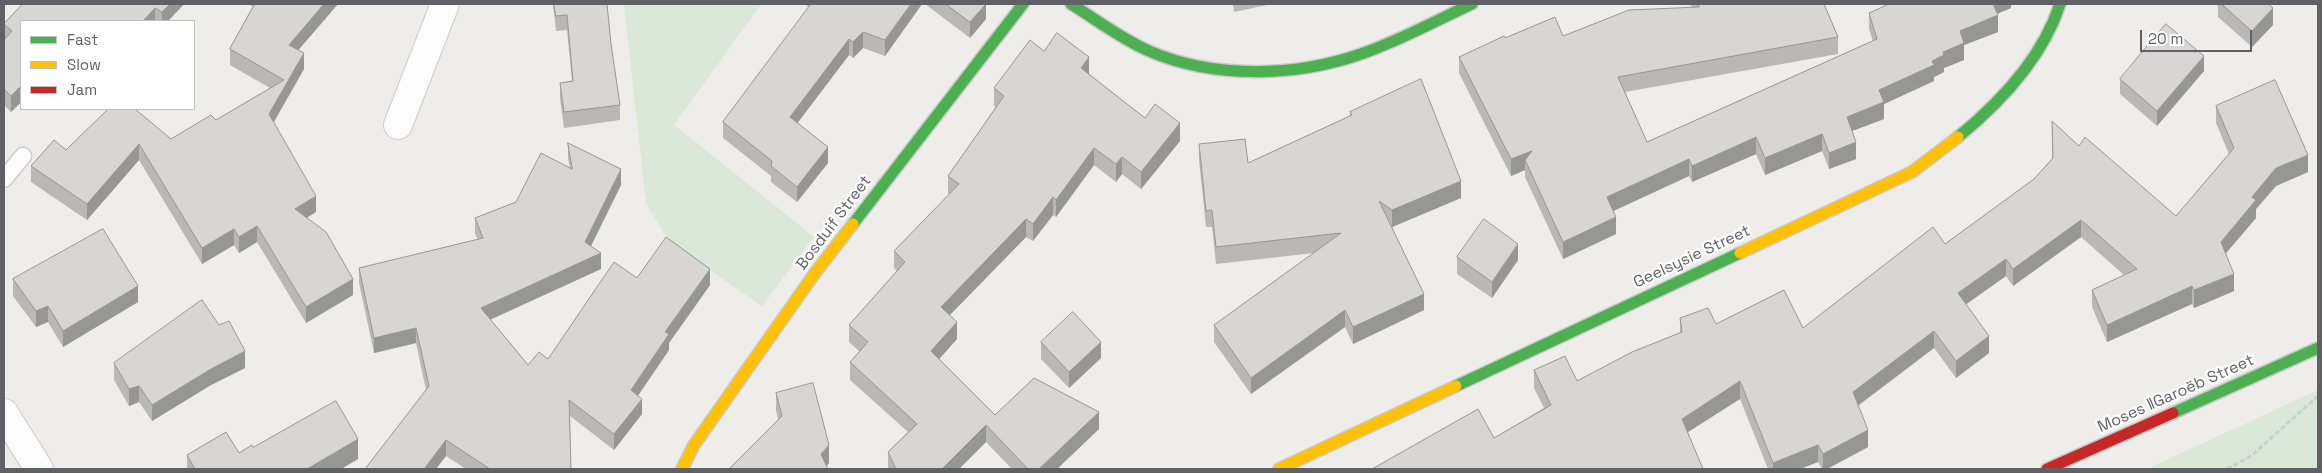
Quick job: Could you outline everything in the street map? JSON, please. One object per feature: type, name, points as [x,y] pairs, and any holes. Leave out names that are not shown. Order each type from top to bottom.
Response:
[{"type":"street","points":[[398,125],[445,4]]},
{"type":"street","name":"Bosduif Street","points":[[682,469],[694,445],[815,273],[1023,4]]},
{"type":"street","points":[[1071,4],[1150,52],[1190,64],[1230,71],[1260,72],[1313,67],[1362,54],[1472,4]]},
{"type":"street","name":"Geelsysie Street","points":[[1278,469],[1912,172],[1971,126],[2025,69],[2057,20],[2060,4]]},
{"type":"street","name":"Moses ǁGaroëb Street","points":[[2047,469],[2318,348]]},
{"type":"street","points":[[4,413],[39,469]]},
{"type":"lane","points":[[4,179],[23,156]]},
{"type":"path","points":[[2227,469],[2251,456],[2318,396]]},
{"type":"green space","points":[[624,4],[761,4],[674,125],[814,237],[762,306],[669,242],[646,203]]},
{"type":"green space","points":[[2318,390],[2318,469],[2147,469]]},
{"type":"building","points":[[23,4],[170,4],[162,12],[155,8],[144,20],[20,20],[20,87],[11,96],[4,89],[4,40],[12,31],[4,24]]},
{"type":"building","points":[[255,4],[324,4],[289,45],[304,53],[269,114],[316,196],[295,209],[326,232],[353,279],[306,307],[257,226],[239,237],[234,229],[202,248],[139,144],[87,204],[31,166],[54,140],[66,150],[107,110],[136,110],[171,139],[211,115],[216,120],[284,80],[230,49]]},
{"type":"building","points":[[554,4],[607,4],[620,105],[564,112],[560,83],[573,81],[567,15],[556,16]]},
{"type":"building","points":[[811,4],[911,4],[885,40],[863,32],[853,42],[849,39],[790,117],[828,147],[797,187],[771,166],[772,161],[723,122]]},
{"type":"building","points":[[946,4],[986,4],[970,22]]},
{"type":"building","points":[[1698,4],[1824,4],[1838,37],[1618,77],[1647,142],[1877,39],[1869,13],[1889,4],[1993,4],[1998,15],[1960,31],[1964,43],[1943,52],[1944,55],[1932,61],[1934,65],[1879,90],[1884,102],[1847,117],[1856,142],[1829,153],[1822,134],[1765,158],[1756,137],[1692,166],[1689,159],[1607,197],[1616,217],[1563,242],[1525,160],[1532,151],[1511,159],[1459,57],[1504,36],[1505,38],[1555,17],[1563,36],[1629,10],[1699,7]]},
{"type":"building","points":[[2222,4],[2268,4],[2273,8],[2252,31]]},
{"type":"building","points":[[2166,24],[2204,56],[2157,111],[2120,79]]},
{"type":"building","points":[[1057,33],[1089,57],[1081,68],[1145,118],[1155,104],[1180,123],[1141,172],[1122,157],[1116,164],[1094,148],[1056,200],[1053,197],[1033,224],[1026,219],[941,307],[957,322],[931,351],[995,415],[1034,378],[1099,412],[1039,469],[1028,469],[986,425],[942,469],[896,469],[888,452],[917,424],[850,362],[868,342],[849,325],[905,262],[894,251],[959,184],[948,176],[1004,96],[994,88],[1030,40],[1044,51]]},
{"type":"building","points":[[1421,79],[1461,181],[1392,210],[1379,201],[1424,294],[1353,327],[1345,310],[1251,378],[1214,325],[1341,233],[1216,247],[1212,210],[1206,211],[1199,144],[1245,139],[1248,163],[1352,115],[1350,112]]},
{"type":"building","points":[[2275,80],[2308,155],[2276,168],[2252,197],[2256,200],[2221,242],[2234,274],[2194,290],[2192,286],[2107,325],[2092,290],[2137,269],[2081,220],[2013,269],[2006,259],[1958,293],[1989,336],[1956,361],[1934,331],[1853,392],[1868,430],[1823,454],[1818,445],[1773,463],[1740,381],[1682,419],[1703,469],[1372,469],[1478,409],[1494,438],[1551,405],[1534,370],[1565,356],[1577,381],[1632,352],[1682,332],[1680,318],[1708,308],[1716,324],[1784,290],[1803,328],[1933,227],[1945,244],[2034,179],[2053,158],[2052,121],[2079,146],[2085,137],[2176,216],[2234,148],[2216,106]]},
{"type":"building","points":[[568,143],[621,169],[585,242],[601,253],[481,308],[528,365],[539,352],[548,359],[614,262],[637,278],[666,237],[710,269],[665,332],[669,334],[631,390],[642,399],[614,434],[569,400],[571,469],[490,469],[446,440],[424,469],[365,469],[429,386],[416,328],[374,338],[359,268],[483,238],[475,218],[516,202],[541,153],[572,169]]},
{"type":"building","points":[[1484,219],[1518,244],[1492,282],[1457,257]]},
{"type":"building","points":[[103,229],[138,286],[63,331],[48,306],[36,311],[13,279]]},
{"type":"building","points":[[202,300],[219,325],[229,321],[245,351],[211,369],[152,405],[139,386],[129,389],[114,363]]},
{"type":"building","points":[[1073,312],[1101,342],[1069,372],[1041,342]]},
{"type":"building","points":[[813,383],[829,445],[821,454],[828,469],[729,469],[782,416],[776,393]]},
{"type":"building","points":[[336,401],[358,439],[307,469],[195,469],[187,455],[226,432],[239,453]]},
{"type":"traffic: fast","points":[[853,224],[1023,4]]},
{"type":"traffic: fast","points":[[1071,4],[1119,35],[1149,51],[1200,67],[1255,72],[1282,71],[1336,62],[1375,49],[1472,4]]},
{"type":"traffic: fast","points":[[1958,137],[1990,109],[2019,77],[2043,42],[2060,4]]},
{"type":"traffic: fast","points":[[1456,386],[1740,253]]},
{"type":"traffic: fast","points":[[2173,413],[2318,348]]},
{"type":"traffic: slow","points":[[1740,253],[1912,172],[1958,137]]},
{"type":"traffic: slow","points":[[682,469],[694,445],[815,273],[853,224]]},
{"type":"traffic: slow","points":[[1279,469],[1456,386]]},
{"type":"traffic: jam","points":[[2047,469],[2173,413]]}]
